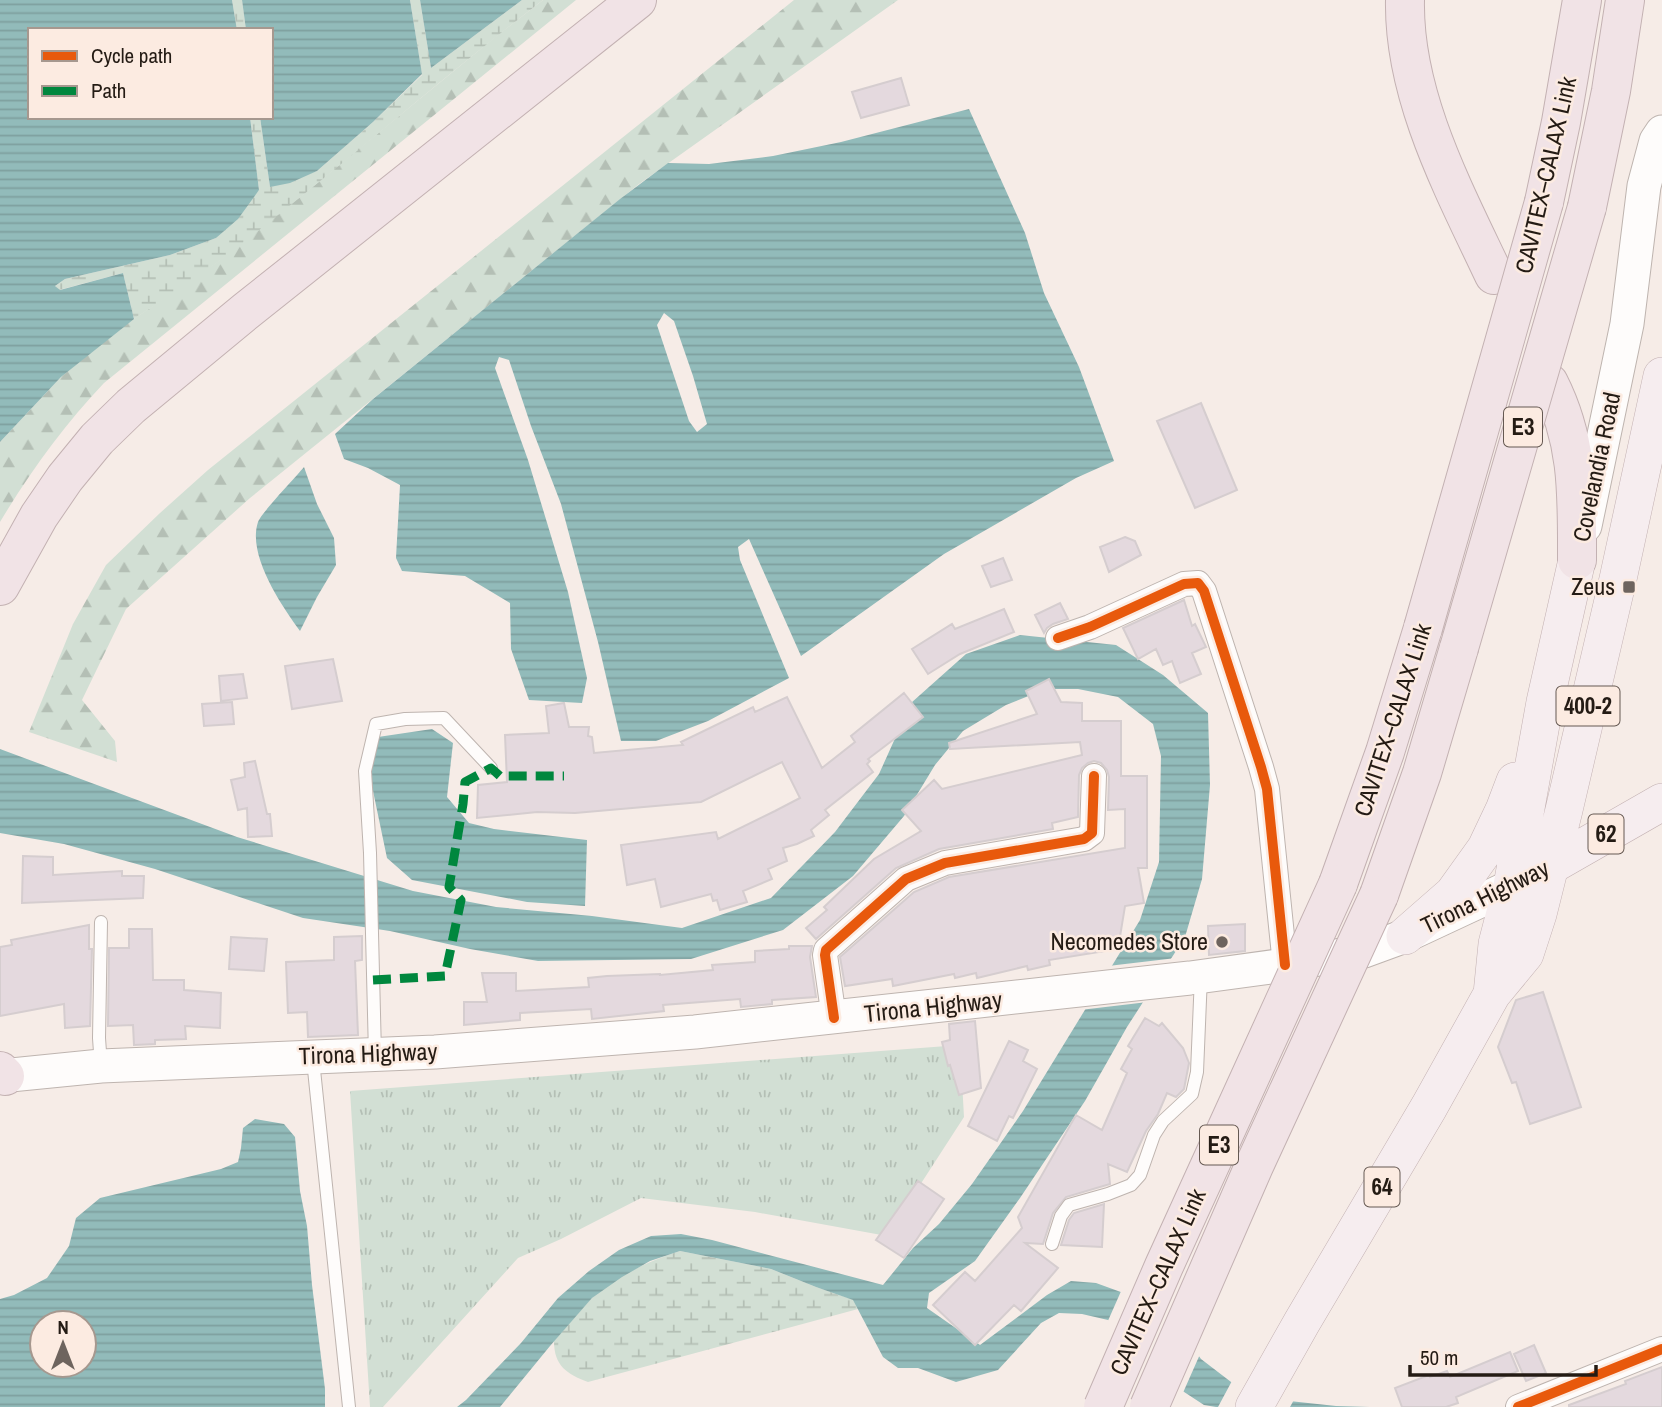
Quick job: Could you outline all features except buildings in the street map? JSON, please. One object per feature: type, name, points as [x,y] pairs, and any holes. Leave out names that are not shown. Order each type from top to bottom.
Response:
[{"type":"highway","points":[[0,586],[39,516],[65,478],[97,439],[131,406],[246,310],[637,0]]},
{"type":"highway","points":[[1405,0],[1406,42],[1420,101],[1449,177],[1494,275]]},
{"type":"highway","name":"CAVITEX–CALAX Link","points":[[1104,1407],[1175,1242],[1338,884],[1385,752],[1544,202],[1582,0]]},
{"type":"highway","name":"CAVITEX–CALAX Link","points":[[1149,1407],[1249,1178],[1379,895],[1422,773],[1587,207],[1611,91],[1625,0]]},
{"type":"highway","points":[[1549,383],[1566,422],[1572,444],[1577,487],[1577,560]]},
{"type":"main road","name":"Covelandia Road","points":[[1512,886],[1545,702],[1628,324],[1644,186],[1656,141],[1662,132]]},
{"type":"main road","name":"Covelandia Road","points":[[1550,866],[1658,413],[1662,376]]},
{"type":"main road","name":"400-2","points":[[1405,936],[1452,894],[1486,848],[1504,810],[1545,702]]},
{"type":"main road","name":"Tirona Highway","points":[[2,1075],[101,1066],[449,1051],[612,1039],[834,1018],[1285,965],[1364,951],[1405,936],[1512,886],[1662,802]]},
{"type":"main road","name":"64","points":[[1261,1393],[1492,994],[1525,954],[1550,866]]},
{"type":"main road","name":"64","points":[[1492,994],[1497,944],[1512,886]]},
{"type":"street","points":[[1058,638],[1090,627],[1184,584],[1198,583],[1204,591],[1267,789],[1285,965]]},
{"type":"street","points":[[834,1018],[825,955],[827,950],[906,879],[945,863],[1084,839],[1092,833],[1094,776]]},
{"type":"street","points":[[1518,1407],[1662,1349]]},
{"type":"lane","points":[[375,1054],[370,853],[365,771],[376,723],[443,718],[491,768]]},
{"type":"lane","points":[[100,922],[101,1066]]},
{"type":"lane","points":[[1052,1244],[1061,1216],[1069,1205],[1131,1185],[1140,1175],[1154,1135],[1163,1121],[1192,1094],[1197,1072],[1195,977]]},
{"type":"lane","points":[[313,1056],[349,1407]]},
{"type":"green space","points":[[232,0],[242,0],[246,28],[237,28]]},
{"type":"green space","points":[[410,0],[420,0],[431,68],[522,0],[543,0],[259,230],[208,269],[134,319],[123,273],[59,290],[55,286],[65,279],[170,255],[216,238],[259,190],[250,119],[260,119],[270,187],[317,171],[422,75]]},
{"type":"green space","points":[[543,0],[576,0],[104,383],[48,449],[0,522],[0,442],[61,377],[119,329],[216,263]]},
{"type":"green space","points":[[794,0],[898,0],[639,184],[250,498],[126,609],[82,700],[115,741],[117,762],[29,732],[73,624],[106,565],[160,513],[208,470]]},
{"type":"green space","points":[[960,1045],[964,1117],[887,1236],[755,1212],[641,1198],[518,1258],[383,1407],[370,1407],[350,1091]]},
{"type":"green space","points":[[680,1251],[771,1269],[854,1300],[858,1309],[588,1382],[563,1368],[556,1357],[554,1341],[599,1291],[632,1270]]},
{"type":"water","points":[[0,0],[232,0],[237,28],[28,28],[28,119],[250,119],[259,190],[238,219],[216,238],[170,255],[65,279],[55,286],[60,290],[123,273],[134,319],[61,377],[0,442]]},
{"type":"water","points":[[242,0],[410,0],[422,74],[317,171],[290,183],[270,187],[260,119],[273,119],[273,28],[246,28]]},
{"type":"water","points":[[420,0],[522,0],[431,68]]},
{"type":"water","points":[[969,109],[1025,233],[1044,293],[1079,367],[1114,461],[1076,478],[944,554],[801,656],[749,539],[738,547],[740,560],[789,678],[708,721],[656,741],[621,741],[561,504],[509,360],[499,357],[495,368],[528,460],[568,592],[587,678],[582,703],[529,700],[511,649],[510,603],[465,576],[402,571],[396,558],[400,485],[344,459],[335,434],[373,399],[668,163],[709,164],[773,156],[841,142]],"holes":[[[664,313],[674,321],[707,424],[697,432],[689,421],[657,325]]]},
{"type":"water","points":[[304,467],[317,504],[334,538],[336,565],[300,631],[284,608],[261,564],[256,535],[261,517]]},
{"type":"water","points":[[1020,635],[1116,645],[1163,675],[1208,713],[1210,785],[1202,879],[1185,937],[1127,1027],[1085,1101],[975,1261],[929,1293],[927,1308],[980,1345],[1047,1295],[1071,1281],[1096,1283],[1140,1299],[1184,1335],[1201,1359],[1235,1385],[1280,1400],[1370,1407],[1204,1405],[1178,1388],[1108,1320],[1082,1314],[1059,1313],[1041,1323],[998,1370],[956,1382],[918,1368],[898,1368],[883,1357],[853,1300],[771,1269],[680,1251],[650,1261],[592,1298],[500,1407],[457,1407],[521,1343],[558,1298],[619,1250],[651,1236],[681,1234],[712,1240],[883,1285],[972,1184],[1023,1111],[1140,920],[1159,862],[1161,756],[1153,724],[1118,697],[1078,689],[1046,689],[1006,705],[963,731],[935,765],[904,816],[853,876],[783,930],[691,959],[538,961],[470,949],[390,931],[303,918],[155,869],[64,844],[0,833],[0,749],[237,837],[413,891],[496,907],[682,928],[771,898],[835,832],[879,774],[911,703],[966,654]]},
{"type":"water","points":[[432,729],[453,743],[447,797],[469,823],[494,829],[587,840],[585,906],[527,902],[412,880],[387,858],[368,767],[378,737]]},
{"type":"water","points":[[255,1119],[284,1124],[295,1137],[325,1407],[0,1407],[0,1299],[47,1278],[69,1246],[76,1218],[100,1198],[221,1169],[238,1162],[243,1128]]},
{"type":"pier","points":[[1176,958],[1148,1002],[1080,1010],[1108,966]]},
{"type":"pier","points":[[1122,1289],[1167,1310],[1201,1352],[1182,1395],[1162,1384],[1145,1368],[1107,1323]]},
{"type":"pier","points":[[1233,1379],[1261,1392],[1295,1398],[1290,1407],[1218,1407]]},
{"type":"marked path","points":[[373,980],[445,976],[461,900],[449,887],[465,782],[491,768],[500,776],[564,776]]},
{"type":"cycle path","points":[[1058,638],[1090,627],[1184,584],[1198,583],[1204,591],[1267,789],[1285,965]]},
{"type":"cycle path","points":[[834,1018],[826,950],[906,879],[945,863],[1084,839],[1092,833],[1094,776]]},
{"type":"cycle path","points":[[1518,1407],[1662,1349]]},
{"type":"place","name":"Zeus","points":[[1629,587]]},
{"type":"place","name":"Necomedes Store","points":[[1222,942]]}]
